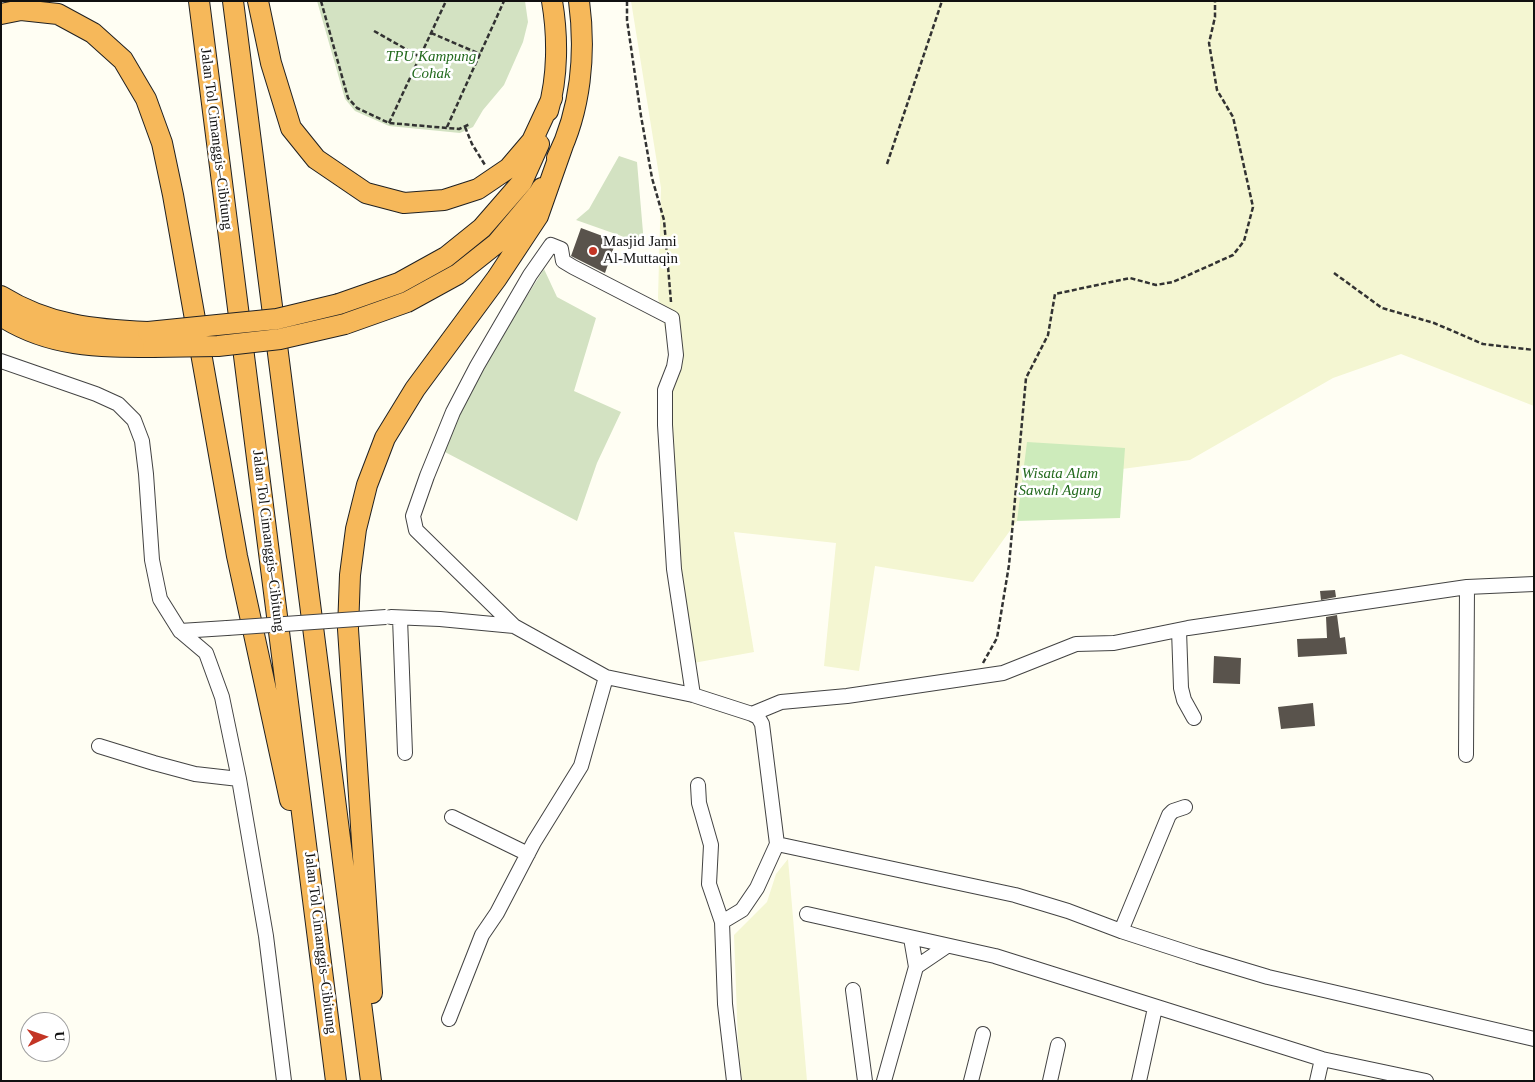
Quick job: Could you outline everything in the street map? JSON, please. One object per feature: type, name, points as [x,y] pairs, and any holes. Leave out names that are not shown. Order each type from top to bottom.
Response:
[{"type":"highway","name":"Jalan Tol Cimanggis–Cibitung","points":[[198,1],[336,1081]]},
{"type":"highway","points":[[233,1],[371,1081]]},
{"type":"highway","points":[[258,1],[270,63],[291,128],[316,159],[366,193],[404,203],[444,200],[478,189],[510,168],[532,141],[552,98]]},
{"type":"highway","points":[[1,316],[56,341],[102,347],[277,318],[339,304],[399,284],[446,257],[482,228],[522,182],[539,144],[552,98],[556,52],[552,1]]},
{"type":"highway","points":[[378,1081],[348,628],[350,575],[356,529],[367,485],[385,438],[415,389],[497,278],[538,216],[579,95],[583,29],[579,1]]},
{"type":"highway","points":[[1,14],[21,10],[58,14],[93,32],[122,60],[146,99],[162,143],[173,195],[237,556],[319,937]]},
{"type":"highway","points":[[1,296],[21,308],[63,323],[151,339],[218,346],[280,339],[345,324],[407,302],[458,274],[497,243],[539,193],[563,146]]},
{"type":"street","points":[[693,696],[674,570],[664,426],[665,390],[674,367],[676,355],[672,318],[563,261],[561,249],[551,245],[530,275],[477,366],[453,412],[413,516],[416,530],[514,626],[606,677],[693,696],[758,717],[762,724],[776,844],[757,888],[742,910],[722,922]]},
{"type":"street","points":[[1,361],[118,404],[134,420],[142,441],[152,560],[160,599],[180,631],[206,653],[222,697],[239,779],[266,936],[284,1081]]},
{"type":"street","points":[[752,714],[781,702],[847,696],[1003,674],[1076,644],[1114,643],[1179,630],[1467,587],[1534,584]]},
{"type":"street","points":[[1466,756],[1467,587]]},
{"type":"street","points":[[180,631],[393,617],[514,626]]},
{"type":"street","points":[[393,617],[405,753]]},
{"type":"street","points":[[1179,630],[1181,688],[1184,700],[1194,718]]},
{"type":"street","points":[[449,1019],[482,935],[497,913],[528,854],[582,766],[606,677]]},
{"type":"street","points":[[99,746],[154,764],[195,774],[239,779]]},
{"type":"street","points":[[698,785],[699,803],[711,845],[709,884],[722,922],[725,1004],[734,1081]]},
{"type":"street","points":[[1121,931],[1169,815],[1173,811],[1185,807]]},
{"type":"street","points":[[452,817],[528,854]]},
{"type":"street","points":[[776,844],[1015,895],[1068,911],[1121,931],[1198,956],[1268,977],[1534,1039]]},
{"type":"street","points":[[807,914],[995,956],[1155,1008],[1322,1059],[1403,1078],[1426,1081]]},
{"type":"street","points":[[884,1081],[916,967],[911,938]]},
{"type":"street","points":[[916,967],[947,946]]},
{"type":"street","points":[[853,990],[864,1081]]},
{"type":"street","points":[[1139,1081],[1155,1008]]},
{"type":"street","points":[[971,1081],[983,1034]]},
{"type":"street","points":[[1050,1081],[1058,1046]]},
{"type":"street","points":[[1317,1081],[1322,1059]]},
{"type":"path","points":[[321,1],[348,98],[357,108],[389,123],[460,130],[470,124]]},
{"type":"path","points":[[389,123],[446,1]]},
{"type":"path","points":[[447,128],[504,1]]},
{"type":"path","points":[[627,1],[627,20],[639,108],[652,178],[664,220],[672,318]]},
{"type":"path","points":[[887,164],[942,1]]},
{"type":"path","points":[[975,677],[997,638],[1010,565],[1026,378],[1048,336],[1055,294],[1130,278],[1156,285],[1173,282],[1233,255],[1244,241],[1254,207],[1233,117],[1217,90],[1209,42],[1215,17],[1216,1]]},
{"type":"path","points":[[374,31],[420,57]]},
{"type":"path","points":[[431,33],[480,54]]},
{"type":"path","points":[[465,127],[472,144],[487,169]]},
{"type":"path","points":[[1334,272],[1382,308],[1434,323],[1484,344],[1534,350]]},
{"type":"green space","name":"TPU Kampung Cohak","points":[[317,1],[525,1],[528,22],[523,42],[504,85],[483,110],[473,127],[460,133],[389,126],[355,111],[345,99]]},
{"type":"green space","points":[[631,1],[1534,1],[1534,406],[1401,354],[1333,378],[1190,460],[1107,471],[1022,514],[973,582],[875,566],[859,671],[824,666],[836,543],[734,532],[754,652],[688,664],[664,419],[669,357],[667,338],[658,298],[661,188]]},
{"type":"green space","points":[[619,156],[637,162],[644,244],[576,220],[589,209]]},
{"type":"green space","points":[[544,269],[557,297],[596,318],[574,391],[621,412],[597,463],[577,521],[443,451],[467,397],[493,350]]},
{"type":"green space","name":"Wisata Alam Sawah Agung","points":[[1027,442],[1125,448],[1120,518],[1017,521]]},
{"type":"green space","points":[[788,859],[807,1081],[742,1081],[738,1042],[734,935],[767,902],[776,874]]},
{"type":"building","name":"Masjid Jami Al-Muttaqin","points":[[581,228],[616,241],[605,273],[571,256]]},
{"type":"building","points":[[1335,590],[1336,597],[1321,600],[1320,591]]},
{"type":"building","points":[[1337,615],[1340,638],[1345,637],[1347,654],[1298,657],[1297,639],[1327,638],[1326,617]]},
{"type":"building","points":[[1214,656],[1241,658],[1240,684],[1213,683]]},
{"type":"building","points":[[1313,703],[1315,726],[1281,729],[1278,707]]},
{"type":"place","name":"Masjid Jami Al-Muttaqin","points":[[593,251]]}]
